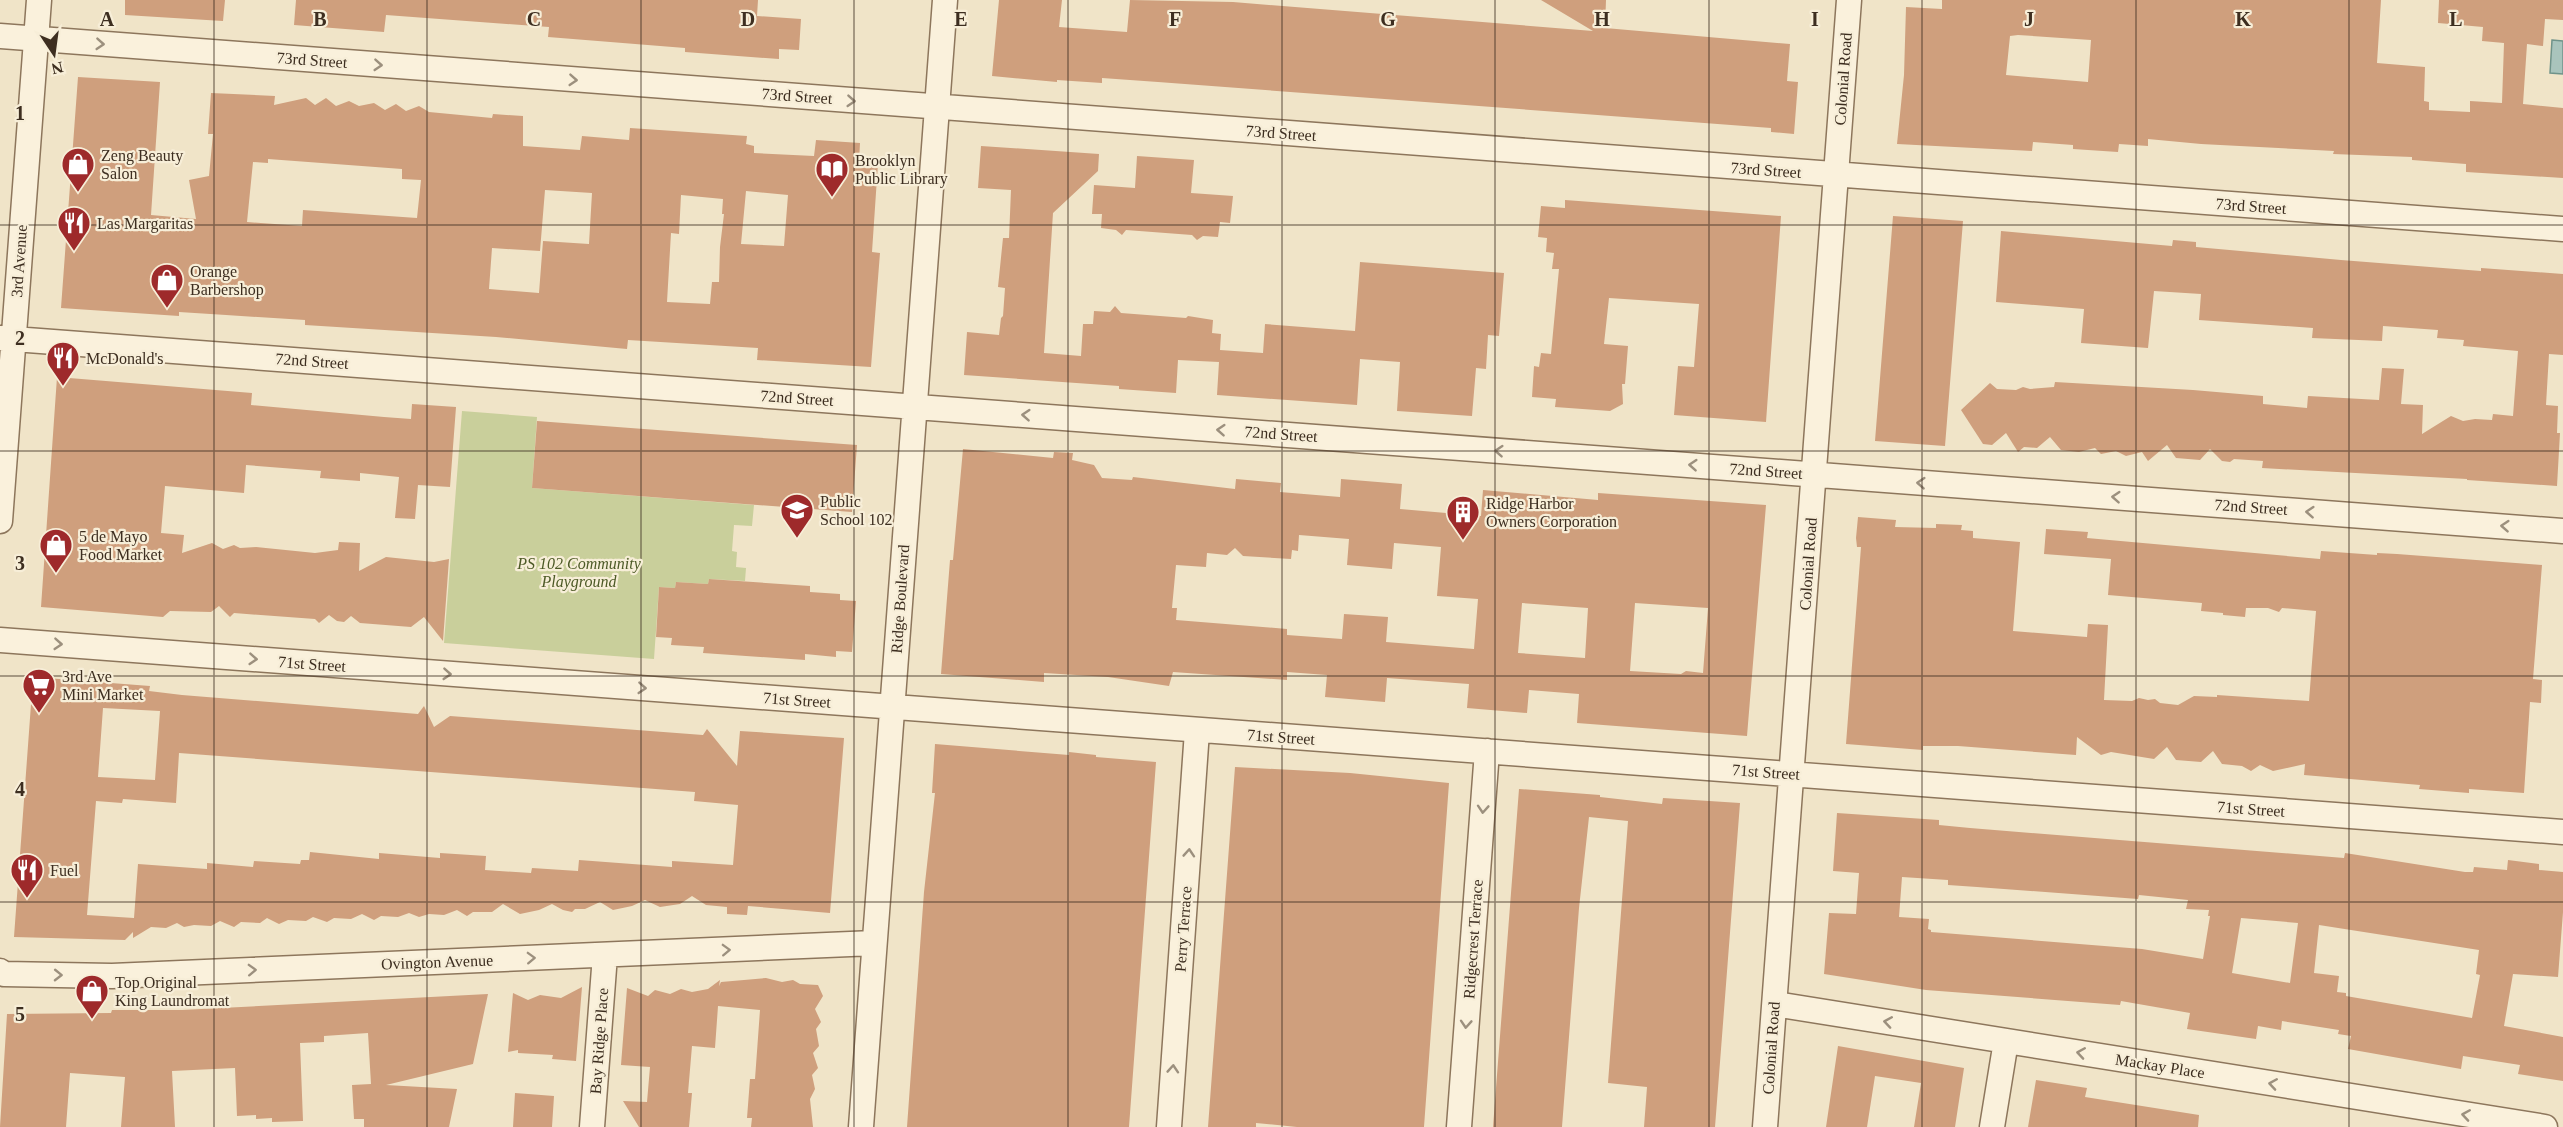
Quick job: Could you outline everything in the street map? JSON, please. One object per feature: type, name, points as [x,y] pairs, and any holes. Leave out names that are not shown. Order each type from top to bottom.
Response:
[{"type":"street","name":"3rd Avenue","points":[[0,521],[7,338],[39,0]]},
{"type":"street","name":"Ridge Boulevard","points":[[861,1127],[945,0]]},
{"type":"street","name":"Colonial Road","points":[[1765,1127],[1849,0]]},
{"type":"street","name":"73rd Street","points":[[0,36],[2563,229]]},
{"type":"street","name":"72nd Street","points":[[7,338],[2563,531]]},
{"type":"street","name":"71st Street","points":[[0,640],[2563,832]]},
{"type":"street","name":"Perry Terrace","points":[[1168,1127],[1197,731]]},
{"type":"street","name":"Ridgecrest Terrace","points":[[1459,1127],[1487,751]]},
{"type":"street","name":"Ovington Avenue","points":[[0,971],[4,974],[112,976],[874,943]]},
{"type":"street","name":"Bay Ridge Place","points":[[592,1127],[605,955]]},
{"type":"street","name":"Mackay Place","points":[[1775,1004],[2545,1127]]},
{"type":"street","points":[[1992,1127],[2006,1041]]},
{"type":"green space","name":"PS 102 Community Playground","points":[[462,411],[537,417],[532,488],[754,505],[752,526],[734,525],[732,551],[737,552],[736,567],[746,568],[745,581],[709,579],[708,584],[676,582],[675,588],[659,587],[654,659],[444,643]]},
{"type":"water","points":[[2552,40],[2563,41],[2563,74],[2550,73]]},
{"type":"building","points":[[125,0],[225,0],[223,21],[125,15]]},
{"type":"building","points":[[296,0],[758,0],[757,16],[801,19],[799,50],[779,49],[779,59],[685,52],[685,48],[548,37],[549,27],[386,15],[384,32],[294,25]]},
{"type":"building","points":[[999,0],[1062,0],[1059,27],[1127,32],[1130,0],[1233,2],[1593,31],[1541,0],[1606,0],[1605,28],[1790,44],[1787,81],[1798,82],[1794,134],[1771,132],[1771,128],[1158,82],[1102,78],[1102,83],[1057,80],[1057,82],[992,76]]},
{"type":"building","points":[[1942,0],[2381,0],[2377,63],[2425,67],[2424,101],[2429,102],[2429,110],[2470,112],[2470,101],[2502,103],[2504,43],[2482,41],[2483,27],[2438,23],[2439,0],[2563,0],[2563,20],[2545,19],[2543,46],[2527,44],[2523,104],[2563,108],[2563,178],[2466,172],[2466,164],[2412,160],[2412,157],[2333,154],[2334,151],[2148,139],[2148,146],[2119,144],[2118,152],[2073,149],[2073,145],[2033,142],[2032,151],[1897,144],[1904,75],[1906,7],[1942,9]],"holes":[[[2010,36],[2091,40],[2088,82],[2006,75]]]},
{"type":"building","points":[[78,77],[160,82],[151,215],[196,219],[189,180],[209,176],[213,134],[208,134],[211,93],[275,96],[274,105],[306,98],[315,105],[326,98],[336,106],[349,101],[359,106],[374,103],[385,110],[396,104],[406,111],[419,106],[429,112],[492,118],[493,114],[523,116],[523,146],[580,150],[582,136],[629,140],[630,128],[747,136],[746,144],[754,146],[754,153],[814,156],[816,140],[860,143],[859,162],[878,163],[872,252],[880,253],[871,367],[757,360],[758,348],[628,340],[627,349],[496,337],[305,325],[305,320],[179,312],[179,316],[61,308]],"holes":[[[268,159],[402,169],[402,179],[421,180],[417,218],[303,210],[302,226],[247,222],[253,162],[268,163]],[[545,190],[592,193],[589,244],[543,241],[539,293],[489,289],[492,248],[540,251]],[[746,191],[788,195],[784,246],[741,244]],[[681,195],[723,199],[719,282],[712,282],[710,304],[667,302],[671,233],[679,234]]]},
{"type":"building","points":[[981,146],[1099,154],[1098,171],[1053,213],[1044,353],[1081,356],[1083,324],[1093,324],[1094,311],[1110,312],[1115,306],[1121,313],[1186,318],[1188,316],[1213,320],[1212,333],[1221,334],[1220,350],[1263,353],[1265,324],[1355,331],[1360,262],[1504,273],[1499,336],[1488,335],[1486,369],[1476,368],[1472,416],[1397,411],[1400,362],[1360,359],[1357,405],[1217,395],[1219,362],[1178,360],[1176,393],[1119,389],[1119,386],[964,375],[967,332],[999,335],[1005,288],[998,287],[1003,238],[1009,238],[1011,190],[978,188]]},
{"type":"building","points":[[1137,156],[1194,160],[1191,193],[1233,196],[1230,223],[1220,222],[1218,237],[1203,236],[1197,240],[1192,235],[1126,230],[1122,235],[1116,230],[1101,228],[1102,214],[1092,214],[1094,185],[1135,188]]},
{"type":"building","points":[[1565,200],[1781,216],[1766,422],[1674,415],[1678,366],[1694,367],[1699,304],[1609,298],[1604,344],[1628,346],[1625,384],[1622,384],[1623,404],[1610,411],[1555,407],[1556,399],[1532,397],[1534,366],[1539,367],[1541,353],[1551,354],[1559,269],[1552,269],[1554,253],[1546,252],[1547,238],[1538,237],[1541,206],[1565,208]]},
{"type":"building","points":[[1893,216],[1963,221],[1945,446],[1875,441]]},
{"type":"building","points":[[2001,231],[2172,246],[2173,240],[2196,242],[2196,247],[2341,260],[2481,271],[2481,268],[2563,274],[2563,355],[2549,354],[2546,405],[2558,406],[2557,433],[2560,433],[2557,486],[2262,468],[2263,461],[2234,459],[2230,462],[2222,461],[2210,449],[2200,460],[2176,458],[2167,445],[2148,461],[2142,452],[2126,456],[2116,451],[2101,454],[2095,448],[2079,452],[2061,450],[2050,437],[2037,448],[2024,447],[2018,452],[2006,433],[1992,445],[1983,444],[1961,410],[1990,383],[1997,389],[2016,390],[2023,387],[2030,389],[2054,387],[2055,382],[2193,390],[2263,396],[2263,404],[2307,408],[2308,396],[2379,400],[2382,368],[2404,369],[2401,404],[2423,405],[2422,434],[2451,416],[2463,421],[2492,420],[2493,414],[2513,416],[2518,351],[2463,346],[2464,340],[2437,338],[2438,330],[2383,326],[2382,341],[2312,338],[2313,328],[2199,320],[2201,294],[2154,291],[2148,348],[2081,343],[2084,309],[1996,302]]},
{"type":"building","points":[[57,377],[252,393],[251,405],[384,417],[411,419],[412,404],[456,407],[450,487],[418,485],[415,519],[395,518],[399,477],[360,473],[360,481],[320,478],[321,471],[246,465],[244,493],[165,486],[161,533],[184,535],[182,553],[212,543],[223,549],[234,545],[240,548],[256,547],[315,553],[338,550],[339,542],[360,543],[359,571],[386,557],[434,562],[449,559],[443,641],[424,617],[411,627],[360,623],[351,616],[344,622],[337,621],[329,615],[319,623],[315,619],[234,613],[230,617],[219,606],[211,612],[170,611],[163,617],[41,607]]},
{"type":"building","points":[[537,421],[857,445],[852,512],[532,488]]},
{"type":"building","points":[[963,449],[1053,458],[1054,452],[1073,453],[1072,460],[1094,465],[1102,478],[1132,480],[1133,477],[1235,489],[1236,479],[1281,483],[1280,492],[1340,497],[1341,479],[1402,484],[1400,509],[1481,516],[1483,490],[1598,500],[1598,493],[1766,505],[1747,736],[1577,723],[1579,694],[1529,690],[1527,713],[1467,708],[1469,684],[1387,678],[1385,702],[1325,697],[1327,675],[1287,672],[1287,680],[1173,672],[1169,686],[1108,677],[1044,673],[1044,682],[941,674],[950,560],[953,560]],"holes":[[[1299,535],[1349,539],[1347,565],[1392,569],[1394,543],[1441,547],[1437,596],[1478,599],[1474,649],[1386,642],[1388,617],[1344,614],[1342,639],[1287,635],[1287,629],[1176,620],[1177,608],[1172,608],[1176,565],[1206,567],[1207,553],[1227,555],[1235,548],[1243,556],[1291,559],[1292,550],[1298,551]],[[1522,603],[1588,608],[1585,658],[1518,653]],[[1635,603],[1708,608],[1703,673],[1630,671]]]},
{"type":"building","points":[[1858,517],[1896,520],[1895,527],[1936,528],[1936,524],[1962,525],[1961,530],[1973,531],[1973,538],[2020,542],[2013,631],[2087,637],[2088,624],[2108,625],[2104,700],[2155,699],[2160,703],[2178,705],[2194,696],[2217,697],[2217,695],[2309,701],[2316,611],[2282,608],[2279,612],[2268,608],[2246,608],[2245,617],[2201,611],[2202,603],[2108,595],[2111,559],[2044,554],[2046,529],[2088,532],[2087,538],[2320,559],[2321,551],[2397,554],[2542,565],[2533,679],[2542,680],[2541,703],[2530,702],[2524,793],[2469,789],[2469,793],[2419,789],[2420,785],[2304,775],[2305,764],[2273,771],[2260,765],[2251,771],[2242,766],[2222,764],[2213,751],[2201,762],[2176,760],[2167,747],[2154,759],[2111,752],[2101,755],[2077,737],[2076,755],[1958,746],[1923,746],[1923,750],[1846,744],[1861,547],[1857,547],[1856,538]]},
{"type":"building","points":[[709,579],[810,586],[810,592],[840,594],[840,600],[856,601],[852,652],[836,651],[836,657],[805,654],[805,660],[703,653],[704,647],[671,645],[672,638],[656,637],[659,587],[675,588],[676,582],[708,584]]},
{"type":"building","points":[[33,677],[150,686],[149,691],[182,695],[418,714],[424,706],[434,727],[450,716],[703,735],[707,729],[737,766],[740,731],[844,738],[830,913],[748,906],[747,915],[727,914],[727,907],[706,905],[692,896],[680,904],[660,907],[645,900],[632,906],[613,910],[600,902],[585,909],[575,909],[572,912],[552,904],[539,910],[520,914],[503,904],[492,912],[473,912],[467,916],[457,910],[444,915],[429,914],[419,917],[409,913],[398,917],[381,916],[374,920],[362,914],[351,919],[334,918],[327,922],[313,917],[306,921],[288,920],[279,924],[267,918],[260,923],[241,922],[234,927],[220,921],[211,926],[184,927],[177,923],[166,928],[151,927],[133,938],[133,932],[125,940],[14,937]],"holes":[[[103,708],[160,711],[155,780],[98,777]],[[179,753],[695,792],[694,801],[738,805],[733,865],[672,861],[672,867],[579,860],[578,871],[532,868],[531,873],[485,870],[486,856],[440,853],[440,858],[379,853],[379,859],[310,852],[309,860],[301,860],[300,864],[254,861],[253,867],[207,863],[207,869],[138,864],[134,918],[87,915],[96,801],[122,803],[123,799],[176,803]]]},
{"type":"building","points":[[935,744],[1069,755],[1069,752],[1096,755],[1096,757],[1156,762],[1129,1127],[907,1127],[924,892],[935,793],[932,793]]},
{"type":"building","points":[[1235,767],[1350,773],[1449,783],[1424,1127],[1297,1127],[1256,1123],[1256,1127],[1208,1127]]},
{"type":"building","points":[[1519,789],[1600,795],[1600,797],[1662,804],[1663,798],[1740,803],[1715,1127],[1644,1127],[1647,1087],[1608,1083],[1628,821],[1589,817],[1579,908],[1562,1127],[1493,1127]]},
{"type":"building","points":[[1837,813],[1939,820],[1939,825],[1970,828],[2344,858],[2345,853],[2465,872],[2473,872],[2474,867],[2507,870],[2508,860],[2539,864],[2539,870],[2563,872],[2563,912],[2558,977],[2513,974],[2504,1026],[2563,1037],[2563,1081],[2518,1074],[2520,1065],[2463,1056],[2461,1069],[2348,1049],[2351,1036],[2338,1034],[2339,1030],[2282,1021],[2281,1030],[2258,1026],[2256,1039],[2187,1029],[2190,1013],[2121,1001],[2120,1005],[1926,990],[1824,974],[1829,913],[1856,914],[1859,873],[1833,871]],"holes":[[[1902,877],[1948,880],[1948,885],[2138,899],[2139,895],[2188,900],[2186,909],[2209,910],[2203,959],[2142,949],[1931,932],[1928,929],[1929,919],[1899,917]],[[2241,918],[2298,923],[2290,983],[2232,973]],[[2319,925],[2479,950],[2476,974],[2480,975],[2472,1018],[2346,996],[2346,993],[2337,992],[2339,976],[2314,973]]]},
{"type":"building","points":[[766,978],[782,982],[793,980],[800,984],[818,985],[823,996],[815,1009],[821,1022],[816,1029],[819,1046],[813,1053],[818,1068],[812,1075],[815,1089],[810,1099],[813,1127],[751,1127],[752,1118],[747,1118],[750,1079],[755,1079],[760,1010],[718,1006],[715,1048],[692,1046],[688,1093],[692,1093],[689,1127],[639,1127],[623,1101],[647,1102],[650,1067],[621,1065],[627,988],[648,996],[655,990],[670,994],[681,989],[692,992],[708,989],[720,980],[719,986],[721,982]]},
{"type":"building","points":[[582,987],[576,1061],[552,1059],[553,1055],[518,1053],[518,1050],[508,1052],[513,993],[528,1000],[540,995],[561,998]]},
{"type":"building","points":[[488,994],[473,1064],[386,1085],[457,1089],[449,1127],[364,1127],[364,1119],[354,1119],[352,1085],[371,1084],[368,1033],[324,1036],[324,1042],[300,1043],[303,1121],[272,1122],[272,1118],[256,1119],[256,1115],[237,1116],[235,1068],[172,1071],[175,1127],[121,1127],[125,1077],[70,1073],[66,1127],[0,1127],[7,1014],[111,1013],[112,1010],[182,1010]]},
{"type":"building","points":[[1838,1046],[1964,1068],[1955,1127],[1914,1127],[1921,1083],[1875,1076],[1867,1127],[1826,1127]]},
{"type":"building","points":[[2036,1080],[2087,1088],[2085,1097],[2199,1115],[2198,1127],[2028,1127]]},
{"type":"building","points":[[515,1093],[554,1096],[552,1127],[513,1127]]},
{"type":"place","name":"Zeng Beauty Salon","points":[[78,193]]},
{"type":"place","name":"Brooklyn Public Library","points":[[832,198]]},
{"type":"place","name":"Las Margaritas","points":[[74,252]]},
{"type":"place","name":"Orange Barbershop","points":[[167,309]]},
{"type":"place","name":"McDonald's","points":[[63,387]]},
{"type":"place","name":"Public School 102","points":[[797,539]]},
{"type":"place","name":"Ridge Harbor Owners Corporation","points":[[1463,541]]},
{"type":"place","name":"5 de Mayo Food Market","points":[[56,574]]},
{"type":"place","name":"3rd Ave Mini Market","points":[[39,714]]},
{"type":"place","name":"Fuel","points":[[27,899]]},
{"type":"place","name":"Top Original King Laundromat","points":[[92,1020]]}]
